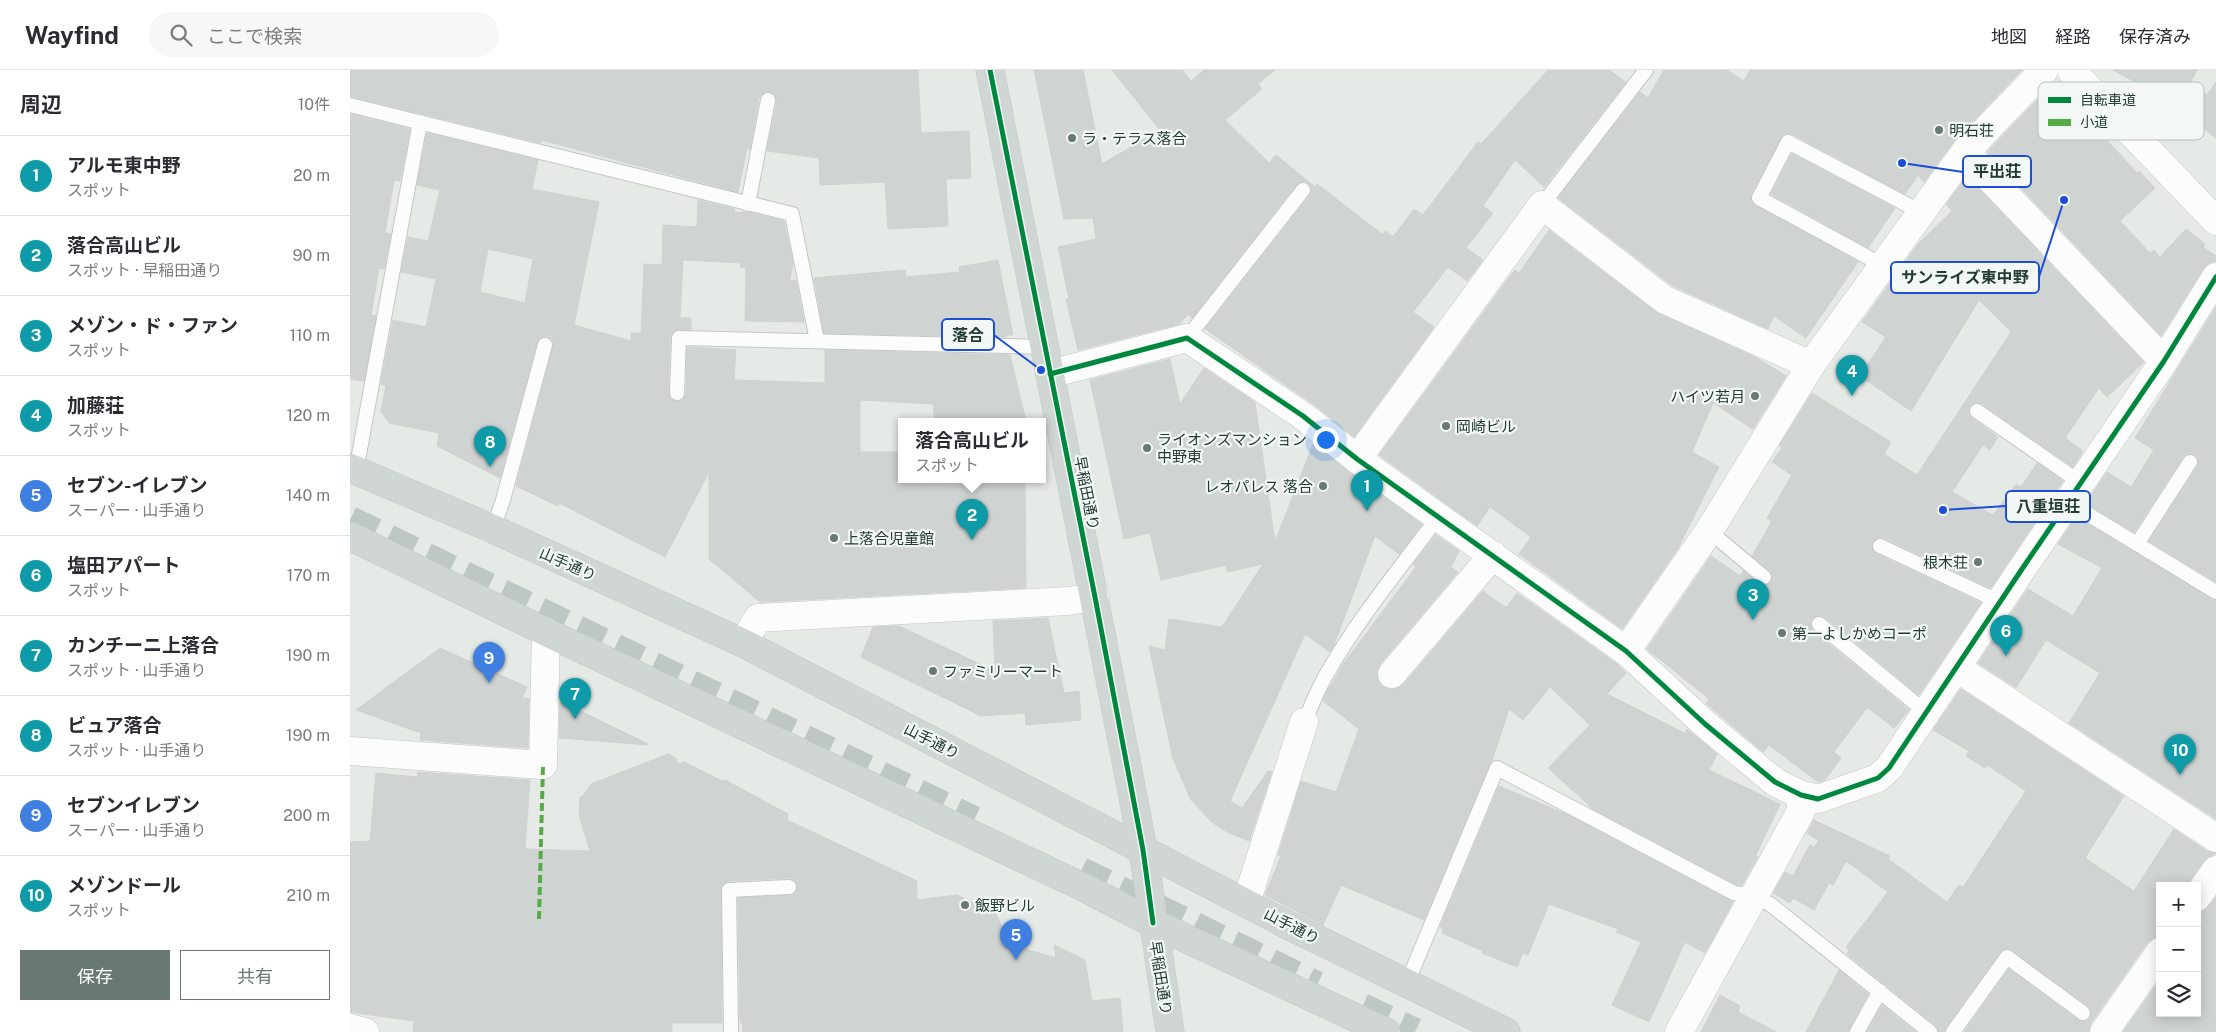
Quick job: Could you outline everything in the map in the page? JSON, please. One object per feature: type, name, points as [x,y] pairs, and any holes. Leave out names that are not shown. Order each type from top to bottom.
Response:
[{"type":"main road","name":"早稲田通り","points":[[990,70],[1046,347],[1143,850],[1170,1032]]},
{"type":"main road","name":"山手通り","points":[[353,469],[743,643],[1246,903],[1506,1032]]},
{"type":"main road","points":[[350,536],[546,632],[1076,884],[1153,923],[1386,1032]]},
{"type":"street","points":[[1626,651],[1709,531],[1811,365],[1921,212],[1965,152],[2044,70]]},
{"type":"street","points":[[2071,70],[2083,82]]},
{"type":"street","points":[[2138,140],[2216,221]]},
{"type":"street","points":[[1965,152],[2164,361]]},
{"type":"street","points":[[1357,459],[1542,205],[1665,300],[1811,365]]},
{"type":"street","points":[[1050,374],[1187,338],[1303,416],[1357,459],[1626,651],[1705,724],[1775,782],[1801,795],[1818,799],[1878,778],[1889,768],[2164,361],[2216,277]]},
{"type":"street","points":[[1392,674],[1493,555]]},
{"type":"street","points":[[743,643],[758,618],[1068,601],[1095,597]]},
{"type":"street","points":[[350,752],[543,765],[546,632]]},
{"type":"street","points":[[1957,668],[2216,838]]},
{"type":"street","points":[[1246,903],[1304,722]]},
{"type":"street","points":[[1679,1032],[1801,811],[1801,795]]},
{"type":"street","points":[[2201,891],[2216,870]]},
{"type":"street","points":[[2097,1024],[2156,957]]},
{"type":"street","points":[[350,1028],[365,1032]]},
{"type":"lane","points":[[1542,205],[1646,70]]},
{"type":"lane","points":[[748,204],[768,100]]},
{"type":"lane","points":[[350,105],[792,214],[817,341]]},
{"type":"lane","points":[[353,469],[420,122]]},
{"type":"lane","points":[[1884,266],[1759,198],[1788,142],[1921,212]]},
{"type":"lane","points":[[1187,338],[1303,190]]},
{"type":"lane","points":[[677,393],[679,338],[1046,347]]},
{"type":"lane","points":[[493,530],[503,500],[545,345]]},
{"type":"lane","points":[[1977,411],[2138,544],[2216,592]]},
{"type":"lane","points":[[2138,544],[2190,462]]},
{"type":"lane","points":[[1304,722],[1325,677],[1345,646],[1380,595],[1439,516]]},
{"type":"lane","points":[[1709,531],[1764,577]]},
{"type":"lane","points":[[1880,546],[2000,602]]},
{"type":"lane","points":[[1820,624],[1927,713]]},
{"type":"lane","points":[[1406,983],[1497,768],[1734,893],[1754,896],[1770,904],[1930,1032]]},
{"type":"lane","points":[[731,1032],[729,890],[789,887]]},
{"type":"lane","points":[[1953,1032],[2007,957],[2097,1024]]},
{"type":"lane","points":[[1857,1032],[1880,991]]},
{"type":"building","points":[[350,70],[918,70],[921,133],[969,131],[971,178],[946,179],[948,226],[888,229],[885,182],[820,185],[819,158],[767,151],[777,101],[774,94],[770,92],[765,92],[759,98],[750,149],[747,148],[738,192],[541,140],[541,143],[350,96]]},
{"type":"building","points":[[1034,70],[1083,70],[1102,164],[1160,130],[1112,70],[1182,70],[1191,81],[1204,70],[1275,70],[1258,84],[1262,89],[1225,120],[1269,163],[1276,155],[1315,187],[1317,184],[1383,235],[1385,231],[1393,237],[1414,209],[1423,215],[1478,142],[1481,144],[1548,70],[1609,70],[1626,82],[1544,187],[1515,160],[1483,206],[1493,213],[1466,248],[1483,260],[1467,281],[1448,267],[1413,312],[1434,327],[1354,437],[1312,403],[1205,329],[1310,195],[1311,187],[1305,181],[1296,185],[1192,318],[1188,314],[1180,324],[1078,350],[1066,299],[1069,299],[1058,247],[1096,239],[1093,218],[1064,219]]},
{"type":"building","points":[[1664,70],[1727,70],[1744,81],[1750,70],[2022,70],[1954,141],[1924,182],[1918,175],[1905,194],[1792,134],[1787,133],[1781,138],[1751,194],[1751,202],[1858,262],[1806,338],[1774,316],[1768,329],[1673,286],[1558,198],[1640,92],[1648,98]]},
{"type":"building","points":[[2113,70],[2197,70],[2191,82],[2135,82]]},
{"type":"building","points":[[2216,82],[2216,138],[2204,129],[2204,93],[2207,95]]},
{"type":"building","points":[[2038,99],[2038,140],[2107,140],[2137,173],[2139,171],[2155,188],[2120,221],[2150,253],[2154,250],[2160,257],[2186,229],[2205,244],[2203,247],[2216,256],[2216,261],[2208,264],[2203,269],[2161,336],[1987,152]]},
{"type":"building","points":[[350,114],[410,129],[400,181],[394,180],[385,233],[391,234],[384,269],[379,268],[371,315],[376,316],[364,381],[350,379]]},
{"type":"building","points":[[427,133],[538,160],[532,189],[599,202],[574,325],[631,341],[631,333],[641,333],[644,264],[662,265],[663,225],[697,227],[698,200],[735,209],[734,212],[749,212],[784,221],[793,263],[790,280],[796,280],[804,322],[745,321],[746,268],[740,267],[741,263],[683,260],[680,318],[691,318],[691,330],[675,330],[670,337],[668,393],[673,401],[682,400],[686,394],[687,347],[736,350],[734,380],[825,383],[825,350],[1010,355],[1025,418],[935,418],[933,404],[860,400],[860,452],[898,452],[898,483],[1025,483],[1026,588],[760,602],[709,559],[709,472],[665,557],[559,503],[558,506],[516,486],[553,347],[552,339],[547,336],[539,338],[537,343],[500,478],[437,446],[439,433],[389,423],[381,411],[386,385],[381,384],[393,320],[426,327],[436,279],[401,272],[408,237],[428,241],[440,190],[417,185]],"holes":[[[488,249],[533,259],[525,303],[480,292]]]},
{"type":"building","points":[[1792,154],[1895,208],[1868,248],[1771,194]]},
{"type":"building","points":[[1967,176],[2144,362],[2107,397],[2099,388],[2065,438],[2083,451],[2073,467],[1982,404],[1977,402],[1970,406],[1968,411],[1972,418],[1998,437],[1990,450],[1983,445],[1952,492],[1993,515],[2016,484],[2021,487],[2037,463],[2063,481],[1991,588],[1884,538],[1879,537],[1872,542],[1871,547],[1876,554],[1981,603],[1919,695],[1825,617],[1820,615],[1813,618],[1810,623],[1813,631],[1909,710],[1894,728],[1868,708],[1866,709],[1834,752],[1841,758],[1825,780],[1818,782],[1769,745],[1763,752],[1706,703],[1709,699],[1647,649],[1711,556],[1740,576],[1743,571],[1762,585],[1771,582],[1772,574],[1770,571],[1752,556],[1772,521],[1767,518],[1792,475],[1772,462],[1782,448],[1779,446],[1812,393],[1891,442],[1884,454],[1917,475],[2011,332],[1979,300],[1911,411],[1860,376],[1886,337],[1862,322],[1918,244],[1952,211],[1946,204]]},
{"type":"building","points":[[1549,230],[1656,312],[1757,358],[1786,376],[1753,429],[1713,403],[1692,452],[1719,467],[1677,550],[1622,629],[1519,554],[1531,537],[1490,507],[1477,526],[1379,455],[1508,279],[1515,270],[1519,273]]},
{"type":"building","points":[[998,260],[1013,335],[1006,335],[1006,337],[824,333],[814,278],[905,270],[906,277],[960,272],[959,267]]},
{"type":"building","points":[[2216,307],[2216,582],[2149,541],[2197,467],[2198,458],[2194,454],[2186,454],[2183,457],[2134,532],[2086,503],[2107,472],[2131,487],[2154,450],[2135,438]]},
{"type":"building","points":[[1170,359],[1180,404],[1204,368],[1255,402],[1275,542],[1313,444],[1422,524],[1399,554],[1375,536],[1330,652],[1305,634],[1230,801],[1242,808],[1268,771],[1272,772],[1249,841],[1229,833],[1213,823],[1191,800],[1173,759],[1149,646],[1165,650],[1169,619],[1222,627],[1263,564],[1227,572],[1226,565],[1161,580],[1150,533],[1124,539],[1090,380]]},
{"type":"building","points":[[2076,517],[2216,601],[2216,819],[2069,723],[2100,673],[2046,640],[2016,688],[1978,663],[2028,589],[2073,616],[2102,568],[2058,544]]},
{"type":"building","points":[[1436,535],[1459,551],[1451,567],[1458,572],[1380,664],[1377,672],[1378,680],[1382,686],[1390,689],[1398,688],[1404,684],[1483,591],[1506,608],[1517,593],[1616,663],[1626,673],[1607,694],[1684,733],[1687,729],[1717,754],[1709,770],[1780,804],[1756,855],[1758,857],[1742,885],[1737,885],[1593,809],[1548,768],[1590,725],[1550,687],[1523,720],[1509,709],[1492,761],[1424,920],[1341,885],[1323,925],[1265,895],[1281,856],[1278,855],[1301,781],[1336,792],[1359,729],[1323,701],[1327,692],[1344,663],[1416,567],[1413,564]]},
{"type":"building","points":[[1048,618],[1064,693],[1079,691],[1081,720],[1026,725],[1025,713],[981,716],[861,657],[873,627],[899,626],[995,671],[993,621]]},
{"type":"building","points":[[440,648],[527,687],[522,698],[529,698],[528,748],[420,740],[421,733],[356,710]]},
{"type":"building","points":[[1961,689],[2124,796],[2085,858],[2134,891],[2174,829],[2207,851],[2216,853],[2204,861],[2189,882],[2156,882],[2156,938],[2147,943],[2091,1023],[2089,1032],[1964,1032],[2009,969],[2078,1020],[2086,1021],[2090,1018],[2091,1010],[2088,1006],[2007,948],[2000,952],[1944,1032],[1939,1032],[1935,1025],[1847,954],[1849,950],[1846,947],[1888,892],[1846,861],[1833,885],[1829,883],[1814,910],[1793,898],[1790,903],[1773,893],[1785,872],[1793,876],[1810,845],[1814,847],[1819,841],[1807,833],[1814,820],[1890,856],[1888,859],[1947,902],[1959,885],[1963,887],[2026,791],[1987,765],[1985,768],[1966,756],[1969,751],[1933,730]]},
{"type":"building","points":[[560,701],[648,744],[648,745],[559,738]]},
{"type":"building","points":[[668,754],[676,758],[678,764],[684,762],[722,781],[725,780],[788,814],[787,820],[917,881],[917,900],[957,895],[996,914],[1011,945],[1056,958],[1054,945],[1085,960],[1092,1001],[1120,998],[1123,1032],[743,1032],[742,1022],[740,1023],[738,898],[793,895],[798,886],[793,879],[789,878],[729,881],[721,886],[722,1023],[672,1023],[672,1032],[413,1032],[414,1021],[350,1012],[350,842],[370,841],[376,773],[417,777],[418,772],[530,780],[525,849],[590,851],[579,815],[580,797],[583,796],[591,784]]},
{"type":"building","points":[[1499,786],[1568,815],[1733,902],[1705,953],[1685,942],[1649,1022],[1612,1005],[1641,942],[1616,932],[1618,929],[1549,904],[1528,955],[1523,953],[1517,967],[1482,953],[1483,951],[1442,933],[1443,928],[1440,927]]},
{"type":"building","points":[[2216,897],[2216,1032],[2123,1032],[2156,986],[2156,1017],[2201,1017],[2201,911],[2204,911]]},
{"type":"building","points":[[1839,970],[1868,994],[1848,1032],[1806,1032]]},
{"type":"building","points":[[1720,995],[1740,1006],[1738,1012],[1777,1032],[1701,1032]]},
{"type":"building","points":[[1882,1005],[1916,1032],[1867,1032]]},
{"type":"tunnel","points":[[350,520],[974,820]]},
{"type":"tunnel","points":[[1081,871],[1317,985]]},
{"type":"tunnel","points":[[1362,1007],[1415,1032]]},
{"type":"marked path","points":[[539,919],[543,765]]},
{"type":"cycle path","points":[[990,70],[1095,597],[1143,850],[1153,923]]},
{"type":"cycle path","points":[[1050,374],[1187,338],[1303,416],[1357,459],[1626,651],[1705,724],[1775,782],[1801,795],[1818,799],[1878,778],[1889,768],[2164,361],[2216,277]]},
{"type":"place","name":"明石荘","points":[[1939,130]]},
{"type":"place","name":"ラ・テラス落合","points":[[1072,138]]},
{"type":"place","name":"平出荘","points":[[1902,163]]},
{"type":"place","name":"サンライズ東中野","points":[[2064,200]]},
{"type":"place","name":"落合","points":[[1041,370]]},
{"type":"place","name":"ハイツ若月","points":[[1755,396]]},
{"type":"place","name":"加藤荘","points":[[1852,396]]},
{"type":"place","name":"岡崎ビル","points":[[1446,426]]},
{"type":"place","name":"ライオンズマンション 中野東","points":[[1147,448]]},
{"type":"place","name":"ビュア落合","points":[[490,467]]},
{"type":"place","name":"レオパレス 落合","points":[[1323,486]]},
{"type":"place","name":"八重垣荘","points":[[1943,510]]},
{"type":"place","name":"アルモ東中野","points":[[1367,511]]},
{"type":"place","name":"上落合児童館","points":[[834,538]]},
{"type":"place","name":"落合高山ビル","points":[[972,540]]},
{"type":"place","name":"根木荘","points":[[1978,562]]},
{"type":"place","name":"メゾン・ド・ファン","points":[[1753,620]]},
{"type":"place","name":"第一よしかめコーポ","points":[[1782,633]]},
{"type":"place","name":"塩田アパート","points":[[2006,656]]},
{"type":"place","name":"ファミリーマート","points":[[933,671]]},
{"type":"place","name":"セブンイレブン","points":[[489,683]]},
{"type":"place","name":"カンチーニ上落合","points":[[575,719]]},
{"type":"place","name":"メゾンドール","points":[[2180,775]]},
{"type":"place","name":"飯野ビル","points":[[965,905]]},
{"type":"place","name":"セブン-イレブン","points":[[1016,960]]}]
